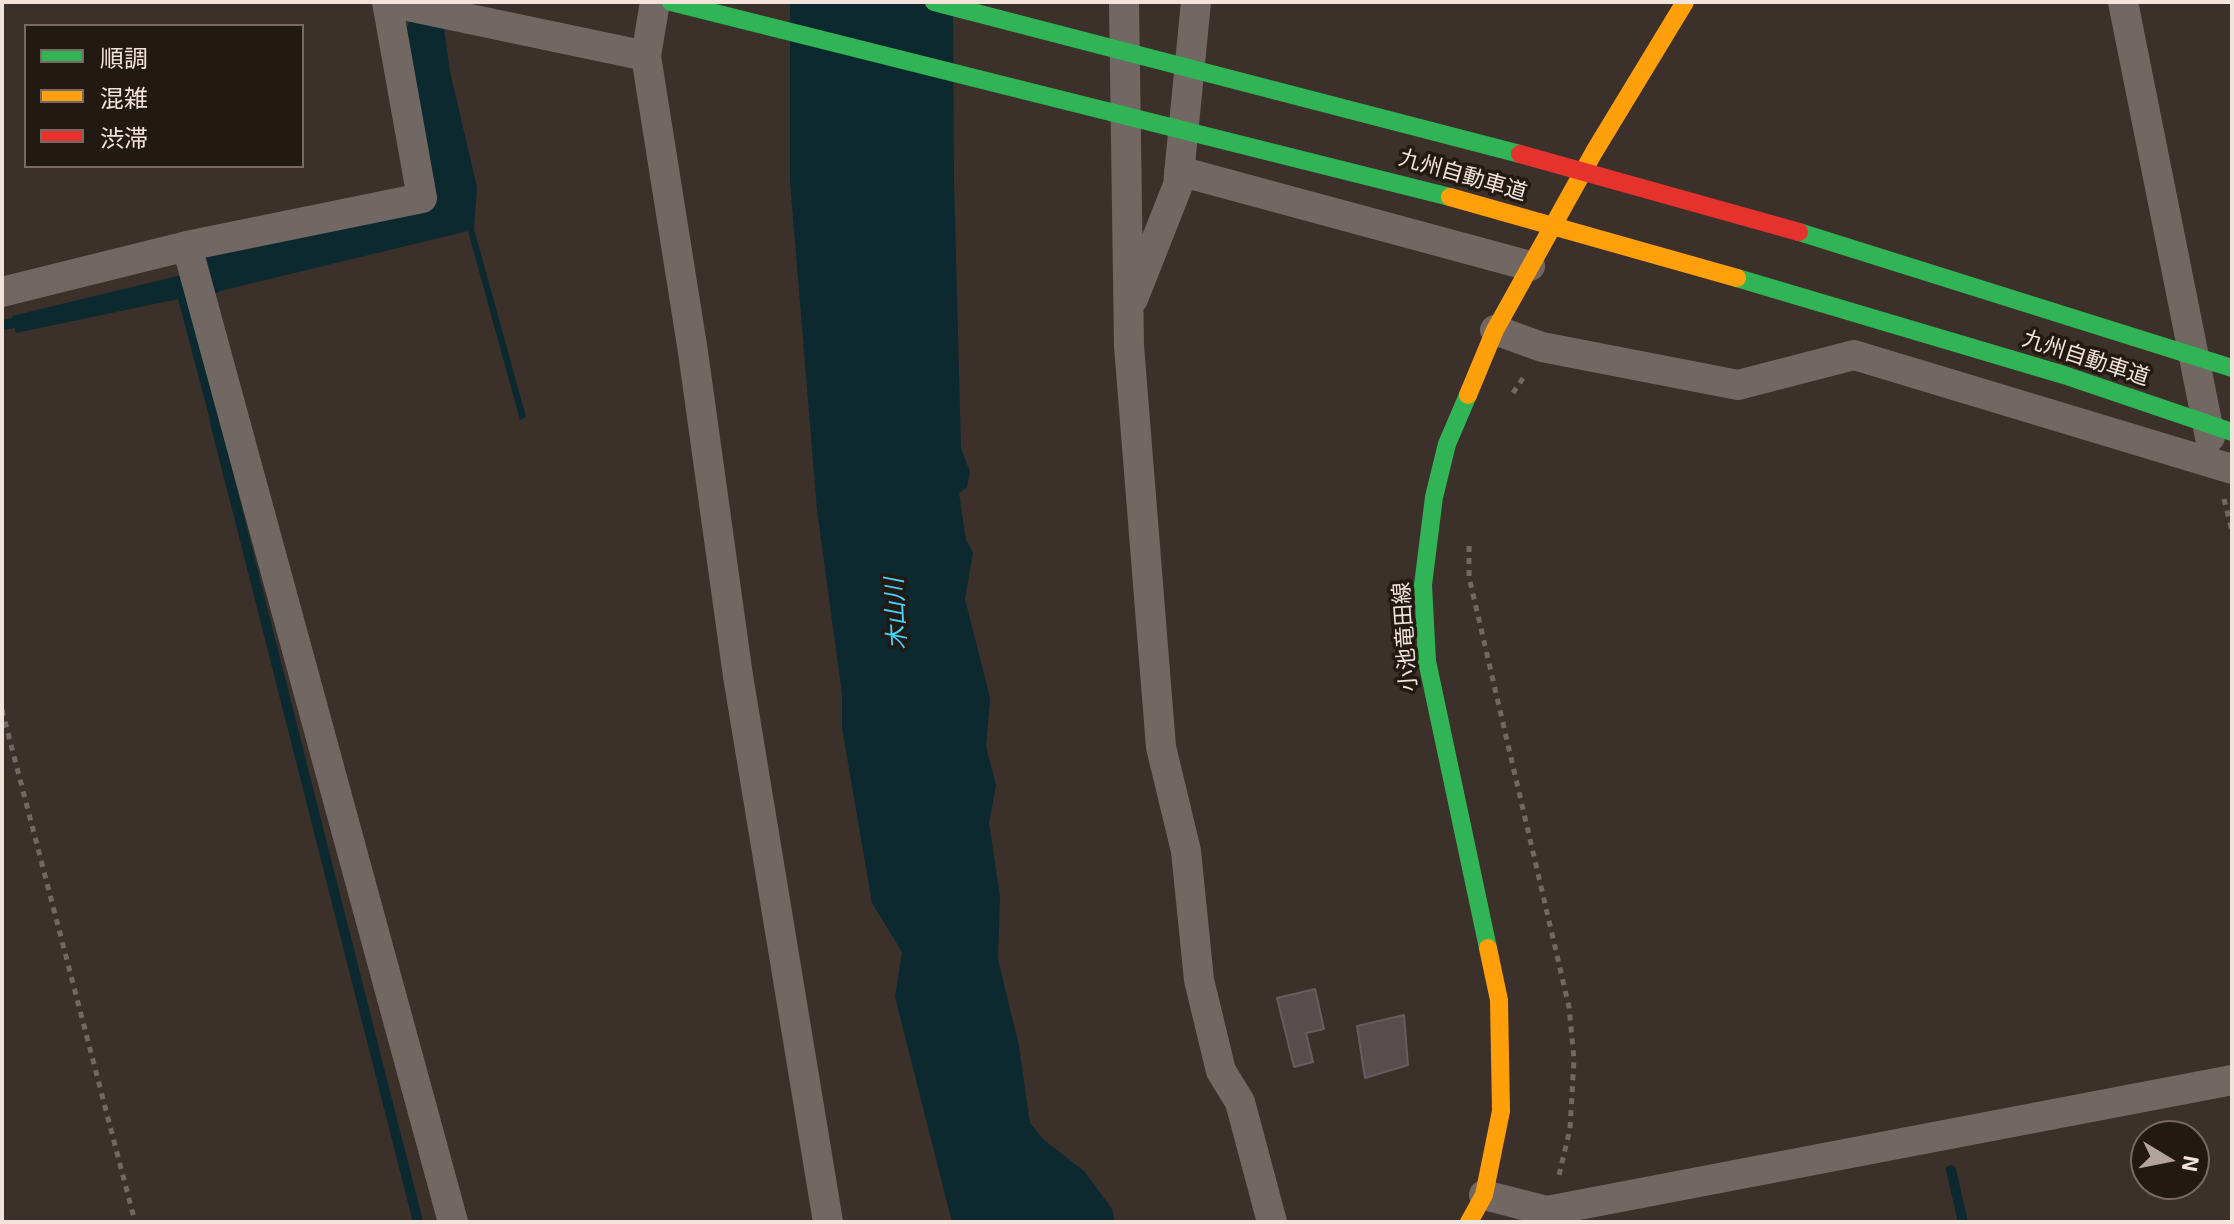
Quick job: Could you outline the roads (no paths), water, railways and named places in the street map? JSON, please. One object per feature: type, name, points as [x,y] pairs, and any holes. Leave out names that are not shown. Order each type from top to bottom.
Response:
[{"type":"main road","name":"九州自動車道","points":[[671,2],[1043,91],[1369,174],[2064,375],[2232,432]]},
{"type":"main road","name":"九州自動車道","points":[[934,2],[1368,112],[1782,227],[2081,318],[2232,368]]},
{"type":"main road","name":"小池竜田線","points":[[1469,1222],[1484,1195],[1501,1111],[1499,1000],[1477,883],[1436,714],[1427,661],[1423,585],[1434,497],[1447,444],[1495,330],[1685,2]]},
{"type":"street","points":[[2,292],[187,246],[422,198],[388,2],[646,56]]},
{"type":"street","points":[[655,2],[646,56],[740,691],[828,1222]]},
{"type":"street","points":[[1124,2],[1128,312],[1161,747],[1186,851],[1199,980],[1221,1071],[1240,1102],[1272,1222]]},
{"type":"street","points":[[1177,2],[1188,91]]},
{"type":"street","points":[[1128,312],[1178,185],[1196,2]]},
{"type":"street","points":[[1495,330],[1542,347],[1738,385],[1854,355],[2224,466],[2123,2]]},
{"type":"street","points":[[1179,171],[1530,266]]},
{"type":"street","points":[[187,246],[453,1222]]},
{"type":"street","points":[[1484,1195],[1547,1211],[2232,1080]]},
{"type":"water","points":[[421,2],[462,2],[444,28],[450,72],[477,187],[474,229],[526,417],[520,420],[468,231],[220,291],[196,304],[226,432],[214,435],[178,299],[16,333],[12,316],[186,274],[207,253],[433,204],[403,33]]},
{"type":"water","name":"木山川","points":[[790,2],[953,2],[961,448],[970,472],[967,487],[959,493],[966,540],[973,552],[965,599],[990,698],[986,747],[996,785],[989,823],[1000,896],[998,959],[1019,1046],[1030,1123],[1044,1140],[1084,1171],[1112,1209],[1115,1222],[952,1222],[895,997],[902,952],[872,903],[842,728],[842,694],[817,510],[790,181]]},
{"type":"waterway","points":[[2,325],[24,321]]},
{"type":"waterway","points":[[215,422],[418,1222]]},
{"type":"waterway","points":[[1951,1170],[1963,1222]]}]
